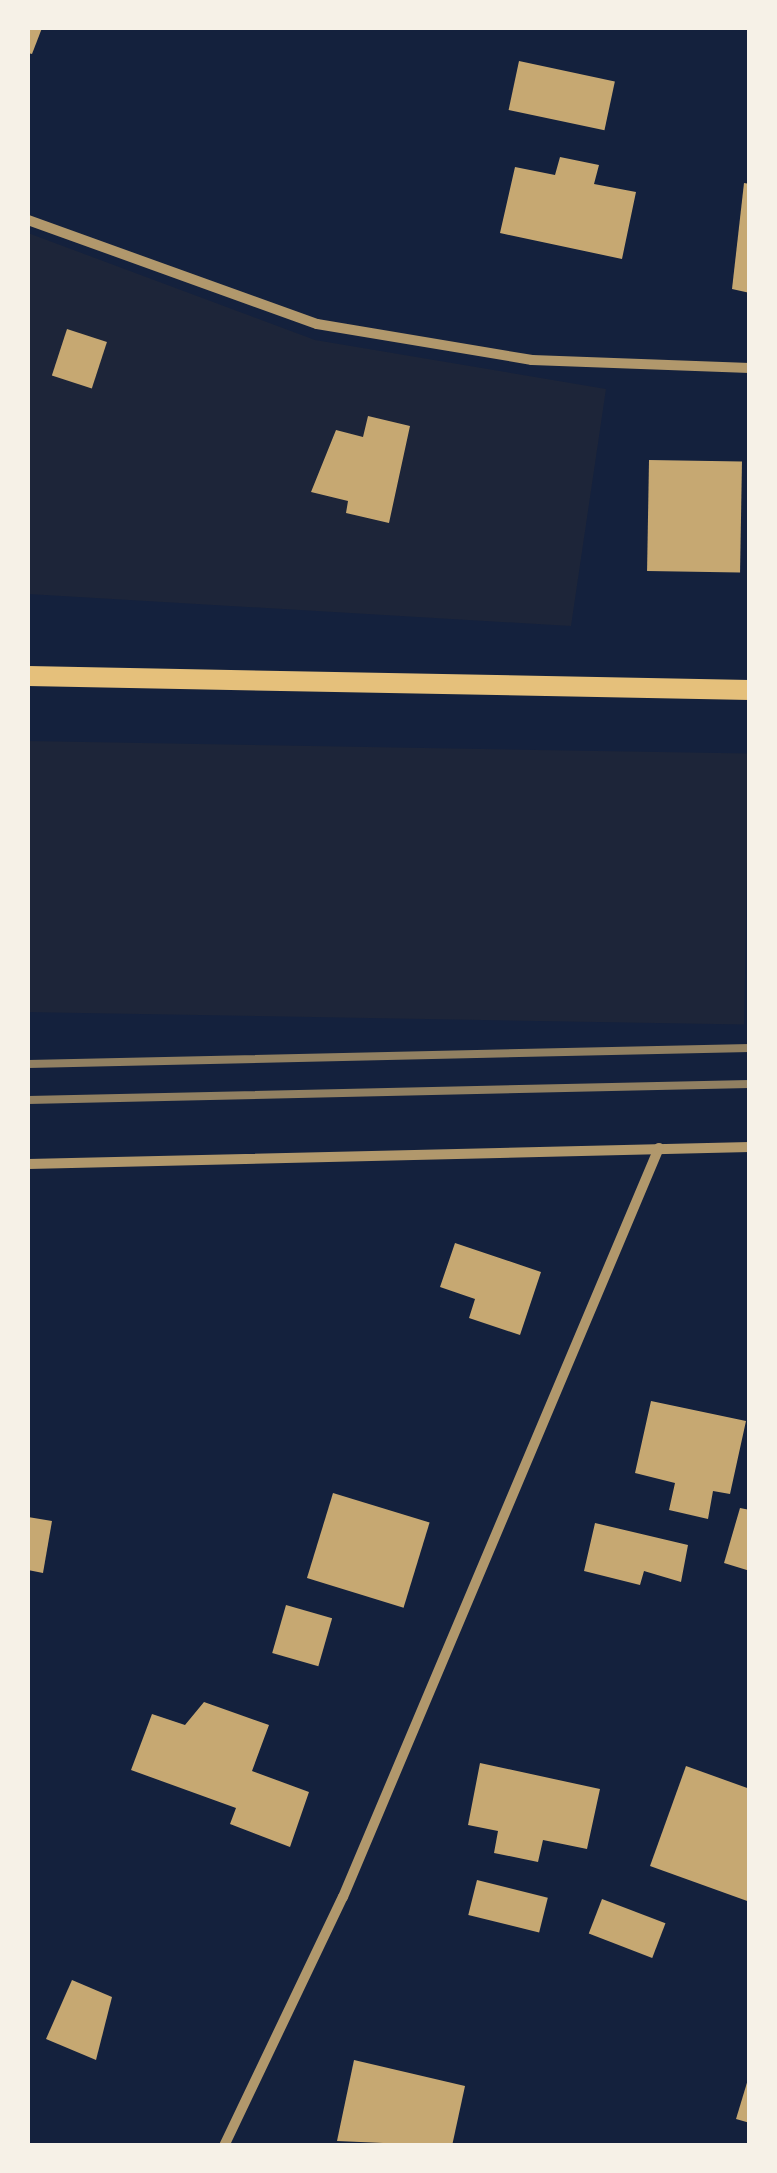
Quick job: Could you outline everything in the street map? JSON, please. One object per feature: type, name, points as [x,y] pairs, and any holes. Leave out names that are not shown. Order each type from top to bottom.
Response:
[{"type":"main road","points":[[28,676],[750,690]]},
{"type":"street","points":[[28,220],[318,324],[532,360],[750,368]]},
{"type":"street","points":[[28,1164],[750,1147]]},
{"type":"street","points":[[224,2146],[343,1897],[659,1148]]},
{"type":"shaded area","points":[[28,233],[315,340],[606,389],[571,626],[28,594]]},
{"type":"shaded area","points":[[28,741],[749,754],[744,1025],[28,1012]]},
{"type":"building","points":[[28,28],[42,28],[32,54],[28,53]]},
{"type":"building","points":[[519,61],[615,81],[604,130],[509,110]]},
{"type":"building","points":[[560,157],[599,165],[594,184],[636,192],[622,259],[500,233],[515,167],[555,175]]},
{"type":"building","points":[[744,183],[750,184],[750,293],[732,289]]},
{"type":"building","points":[[67,329],[107,342],[92,389],[52,376]]},
{"type":"building","points":[[368,416],[410,426],[389,523],[346,513],[348,501],[311,492],[336,430],[363,437]]},
{"type":"building","points":[[649,460],[742,462],[740,573],[647,571]]},
{"type":"building","points":[[455,1243],[541,1272],[520,1335],[469,1318],[475,1299],[440,1287]]},
{"type":"building","points":[[651,1401],[746,1421],[730,1494],[713,1491],[708,1519],[669,1510],[675,1483],[635,1473]]},
{"type":"building","points":[[333,1493],[430,1523],[404,1608],[307,1578]]},
{"type":"building","points":[[740,1508],[750,1510],[750,1571],[724,1563]]},
{"type":"building","points":[[28,1517],[52,1521],[43,1573],[28,1570]]},
{"type":"building","points":[[595,1523],[688,1545],[681,1582],[644,1571],[640,1585],[584,1571]]},
{"type":"building","points":[[286,1605],[332,1618],[318,1666],[272,1653]]},
{"type":"building","points":[[204,1702],[269,1725],[252,1771],[309,1792],[290,1847],[230,1824],[236,1808],[131,1770],[152,1714],[185,1725]]},
{"type":"building","points":[[480,1763],[600,1789],[587,1849],[543,1840],[538,1862],[494,1853],[498,1831],[468,1825]]},
{"type":"building","points":[[686,1766],[750,1789],[750,1902],[650,1866]]},
{"type":"building","points":[[477,1880],[548,1898],[539,1933],[468,1915]]},
{"type":"building","points":[[602,1899],[665,1923],[652,1958],[589,1934]]},
{"type":"building","points":[[72,1980],[112,1997],[96,2060],[46,2039]]},
{"type":"building","points":[[354,2060],[465,2086],[452,2146],[337,2141]]},
{"type":"building","points":[[750,2076],[750,2123],[736,2119]]},
{"type":"railway","points":[[28,1064],[750,1048]]},
{"type":"railway","points":[[28,1100],[750,1084]]}]
